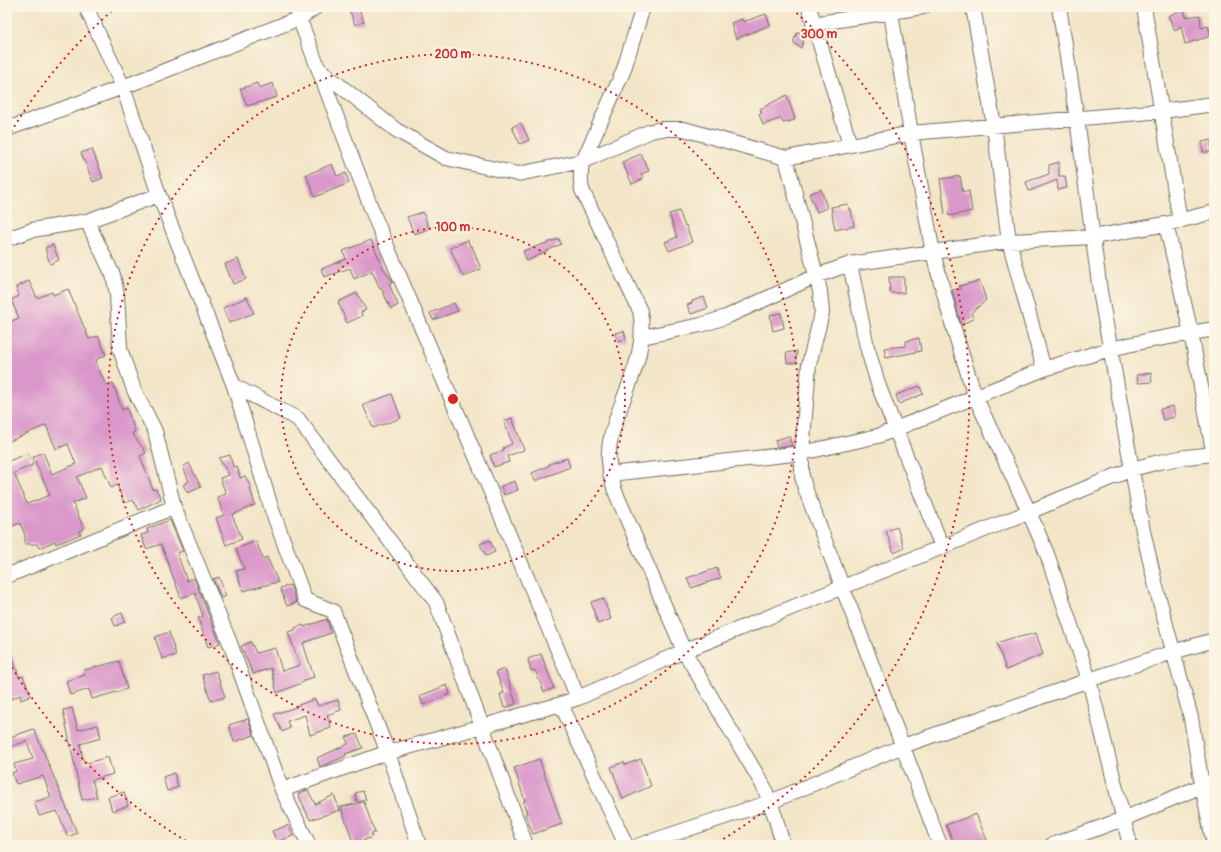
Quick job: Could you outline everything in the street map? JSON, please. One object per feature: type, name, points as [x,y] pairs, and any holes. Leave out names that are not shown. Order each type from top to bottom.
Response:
[{"type":"street","points":[[86,7],[123,87],[160,195],[234,386],[272,510],[305,600],[333,611],[388,753],[419,845]]},
{"type":"street","points":[[7,129],[123,87],[298,13],[316,7]]},
{"type":"street","points":[[643,7],[623,72],[580,170],[582,190],[640,311],[642,323],[642,338],[638,359],[611,437],[609,462],[610,474],[684,651],[755,771],[770,802],[783,845]]},
{"type":"street","points":[[809,7],[850,145]]},
{"type":"street","points":[[814,24],[891,9],[923,7]]},
{"type":"street","points":[[973,7],[994,126],[1009,241],[1044,369]]},
{"type":"street","points":[[1058,7],[1076,119],[1100,290],[1143,531],[1157,592],[1208,783],[1214,845]]},
{"type":"street","points":[[282,790],[388,753],[578,698],[684,651],[1132,469],[1166,461],[1214,455],[1191,333],[1173,223],[1162,111],[1144,7]]},
{"type":"street","points":[[891,9],[911,133],[933,253],[952,323],[975,396],[1047,554],[1089,680],[1130,845]]},
{"type":"street","points":[[298,13],[374,218],[578,698]]},
{"type":"street","points":[[318,68],[396,130],[446,158],[518,174],[583,161],[651,131],[672,128],[684,129],[786,158],[911,133],[1162,111],[1214,104]]},
{"type":"street","points":[[786,158],[820,291],[822,313],[809,364],[802,453],[802,476],[804,488],[940,845]]},
{"type":"street","points":[[7,239],[32,230],[87,221],[160,195]]},
{"type":"street","points":[[642,338],[674,332],[713,321],[816,276],[850,264],[1009,241],[1093,237],[1173,223],[1214,212]]},
{"type":"street","points":[[87,221],[113,275],[117,294],[120,349],[134,390],[154,431],[174,507],[230,643],[282,790],[309,845]]},
{"type":"street","points":[[850,264],[867,347],[879,387],[942,547]]},
{"type":"street","points":[[610,474],[802,453],[878,436],[1044,369],[1146,340],[1214,329]]},
{"type":"street","points":[[234,386],[298,419],[436,602],[526,845]]},
{"type":"street","points":[[7,576],[174,507]]},
{"type":"street","points":[[640,845],[770,802],[903,746],[1089,680],[1214,640]]},
{"type":"street","points":[[561,704],[626,845]]},
{"type":"street","points":[[1052,845],[1123,819],[1208,783]]},
{"type":"building","points":[[358,7],[364,22],[355,25],[349,9]]},
{"type":"building","points":[[1184,9],[1186,17],[1200,15],[1201,28],[1208,26],[1211,36],[1185,44],[1181,26],[1175,30],[1168,16]]},
{"type":"building","points":[[766,14],[770,25],[736,39],[731,23],[742,19],[743,22]]},
{"type":"building","points":[[798,31],[804,39],[801,48],[794,43]]},
{"type":"building","points":[[257,83],[259,88],[273,83],[277,97],[247,106],[240,89]]},
{"type":"building","points":[[787,95],[795,120],[783,123],[781,118],[763,125],[759,114],[762,113],[760,109]]},
{"type":"building","points":[[521,123],[529,140],[520,144],[512,127]]},
{"type":"building","points":[[1211,140],[1212,152],[1203,152],[1202,142]]},
{"type":"building","points":[[92,149],[103,178],[93,182],[81,153]]},
{"type":"building","points":[[641,154],[649,171],[641,174],[643,179],[632,184],[622,162]]},
{"type":"building","points":[[1059,162],[1059,176],[1065,176],[1067,188],[1058,190],[1057,180],[1029,191],[1026,182],[1049,174],[1049,165]]},
{"type":"building","points":[[332,164],[337,176],[346,173],[349,183],[315,197],[306,175]]},
{"type":"building","points":[[960,176],[963,192],[969,191],[972,211],[949,216],[948,213],[945,214],[940,179]]},
{"type":"building","points":[[821,189],[827,208],[817,212],[809,194]]},
{"type":"building","points":[[848,204],[849,210],[851,209],[854,226],[835,230],[831,207]]},
{"type":"building","points":[[679,211],[692,242],[669,251],[665,242],[677,237],[669,214]]},
{"type":"building","points":[[423,212],[429,229],[414,234],[407,217]]},
{"type":"building","points":[[559,239],[561,244],[527,261],[523,251]]},
{"type":"building","points":[[371,240],[383,268],[393,282],[389,284],[398,305],[391,309],[372,271],[354,279],[350,268],[324,277],[321,269],[346,259],[343,251]]},
{"type":"building","points":[[468,240],[481,269],[463,277],[450,248]]},
{"type":"building","points":[[53,245],[59,260],[50,264],[45,248]]},
{"type":"building","points":[[238,259],[246,279],[233,284],[225,264]]},
{"type":"building","points":[[889,277],[904,277],[904,293],[890,293]]},
{"type":"building","points":[[29,281],[37,298],[52,292],[53,295],[68,289],[89,339],[98,336],[106,355],[96,360],[99,370],[106,385],[113,383],[122,410],[127,408],[135,432],[132,433],[146,453],[140,456],[153,490],[156,489],[161,499],[139,510],[133,500],[124,503],[117,485],[111,488],[102,466],[77,477],[86,498],[73,503],[84,529],[79,531],[81,534],[56,544],[55,541],[39,548],[37,544],[25,544],[25,535],[20,523],[12,526],[7,515],[7,456],[9,461],[28,453],[33,465],[14,473],[27,504],[50,495],[33,457],[43,452],[52,474],[76,464],[68,444],[56,449],[46,425],[10,441],[7,434],[7,323],[19,318],[11,300],[19,296],[16,287]]},
{"type":"building","points":[[980,281],[986,300],[971,313],[974,318],[961,325],[952,290],[961,289],[959,286]]},
{"type":"building","points":[[357,293],[366,310],[361,312],[362,316],[347,323],[338,302]]},
{"type":"building","points":[[247,297],[254,313],[229,323],[223,308]]},
{"type":"building","points":[[704,297],[708,308],[691,314],[687,305],[692,303],[692,301]]},
{"type":"building","points":[[454,303],[458,311],[433,320],[430,313]]},
{"type":"building","points":[[781,313],[784,328],[773,331],[770,315]]},
{"type":"building","points":[[624,331],[626,339],[618,341],[615,333]]},
{"type":"building","points":[[919,338],[921,351],[886,358],[884,348],[906,346],[906,341]]},
{"type":"building","points":[[797,351],[796,363],[787,363],[786,353]]},
{"type":"building","points":[[1151,373],[1152,382],[1138,383],[1137,375]]},
{"type":"building","points":[[920,386],[923,394],[899,404],[896,395]]},
{"type":"building","points":[[392,394],[401,418],[373,428],[363,405]]},
{"type":"building","points":[[1173,406],[1175,417],[1163,420],[1160,409]]},
{"type":"building","points":[[512,418],[524,450],[507,456],[509,462],[494,467],[490,455],[504,450],[503,448],[512,444],[504,421]]},
{"type":"building","points":[[789,436],[792,446],[777,447],[775,440]]},
{"type":"building","points":[[230,455],[233,467],[237,466],[240,478],[245,476],[251,488],[255,505],[232,515],[242,539],[226,545],[216,518],[224,515],[217,497],[226,494],[220,478],[229,475],[219,458]]},
{"type":"building","points":[[567,458],[570,467],[535,481],[532,473],[550,465],[549,464]]},
{"type":"building","points":[[189,463],[201,487],[188,493],[183,485],[189,481],[183,467]]},
{"type":"building","points":[[515,481],[518,490],[504,495],[501,486]]},
{"type":"building","points":[[170,520],[183,551],[177,553],[187,581],[194,578],[220,643],[208,647],[198,618],[203,616],[195,593],[181,598],[161,544],[146,549],[141,535],[148,533],[147,529]]},
{"type":"building","points":[[897,527],[904,548],[894,553],[886,531]]},
{"type":"building","points":[[490,540],[495,552],[486,556],[480,544]]},
{"type":"building","points":[[256,541],[263,559],[267,557],[278,582],[243,591],[236,571],[244,569],[236,549]]},
{"type":"building","points":[[717,568],[721,578],[691,588],[687,578]]},
{"type":"building","points":[[219,577],[226,596],[221,598],[213,579]]},
{"type":"building","points":[[290,585],[297,602],[287,606],[280,588]]},
{"type":"building","points":[[603,598],[611,619],[598,624],[591,602]]},
{"type":"building","points":[[122,613],[125,622],[115,626],[112,617]]},
{"type":"building","points":[[327,619],[331,633],[303,643],[314,677],[304,680],[304,682],[277,693],[271,668],[253,674],[241,646],[251,642],[256,653],[275,648],[282,671],[300,665],[288,632],[303,625],[304,627]]},
{"type":"building","points":[[169,632],[176,655],[162,659],[155,637]]},
{"type":"building","points":[[1036,633],[1043,654],[1006,670],[997,643],[1015,637]]},
{"type":"building","points":[[9,646],[19,677],[23,676],[31,696],[21,700],[20,695],[7,701],[7,647]]},
{"type":"building","points":[[541,654],[554,688],[544,692],[535,670],[531,671],[528,659]]},
{"type":"building","points":[[119,661],[127,689],[92,699],[89,689],[70,695],[66,681],[85,675],[84,670]]},
{"type":"building","points":[[505,669],[516,704],[504,708],[500,694],[504,693],[496,672]]},
{"type":"building","points":[[216,671],[225,697],[211,701],[202,675]]},
{"type":"building","points":[[447,685],[450,694],[423,705],[420,696]]},
{"type":"building","points":[[315,699],[318,706],[338,700],[341,710],[327,715],[331,728],[310,735],[305,715],[287,721],[290,728],[282,732],[274,714],[297,707],[296,706]]},
{"type":"building","points":[[72,708],[78,730],[98,725],[101,738],[80,744],[84,764],[108,757],[113,774],[92,780],[97,797],[82,800],[63,710]]},
{"type":"building","points":[[248,719],[254,735],[234,742],[229,725]]},
{"type":"building","points":[[34,729],[77,833],[68,837],[57,811],[39,816],[34,802],[51,797],[43,776],[16,784],[12,773],[16,771],[14,764],[33,759],[27,741],[7,748],[7,738]]},
{"type":"building","points":[[357,734],[363,748],[345,754],[346,756],[320,767],[317,758],[348,744],[346,737]]},
{"type":"building","points":[[539,759],[562,824],[533,834],[525,814],[527,813],[523,802],[525,801],[514,768]]},
{"type":"building","points":[[641,759],[651,786],[623,799],[611,767],[624,762],[625,765]]},
{"type":"building","points":[[174,773],[178,787],[167,791],[163,777]]},
{"type":"building","points":[[308,790],[315,804],[334,795],[340,810],[310,820],[298,794]]},
{"type":"building","points":[[363,791],[366,800],[357,802],[355,793]]},
{"type":"building","points":[[124,792],[128,806],[112,811],[108,797]]},
{"type":"building","points":[[364,802],[375,833],[371,834],[372,837],[364,840],[366,845],[354,845],[341,807]]},
{"type":"building","points":[[976,814],[989,845],[955,845],[946,825]]},
{"type":"building","points":[[289,825],[293,836],[277,842],[272,831]]}]
